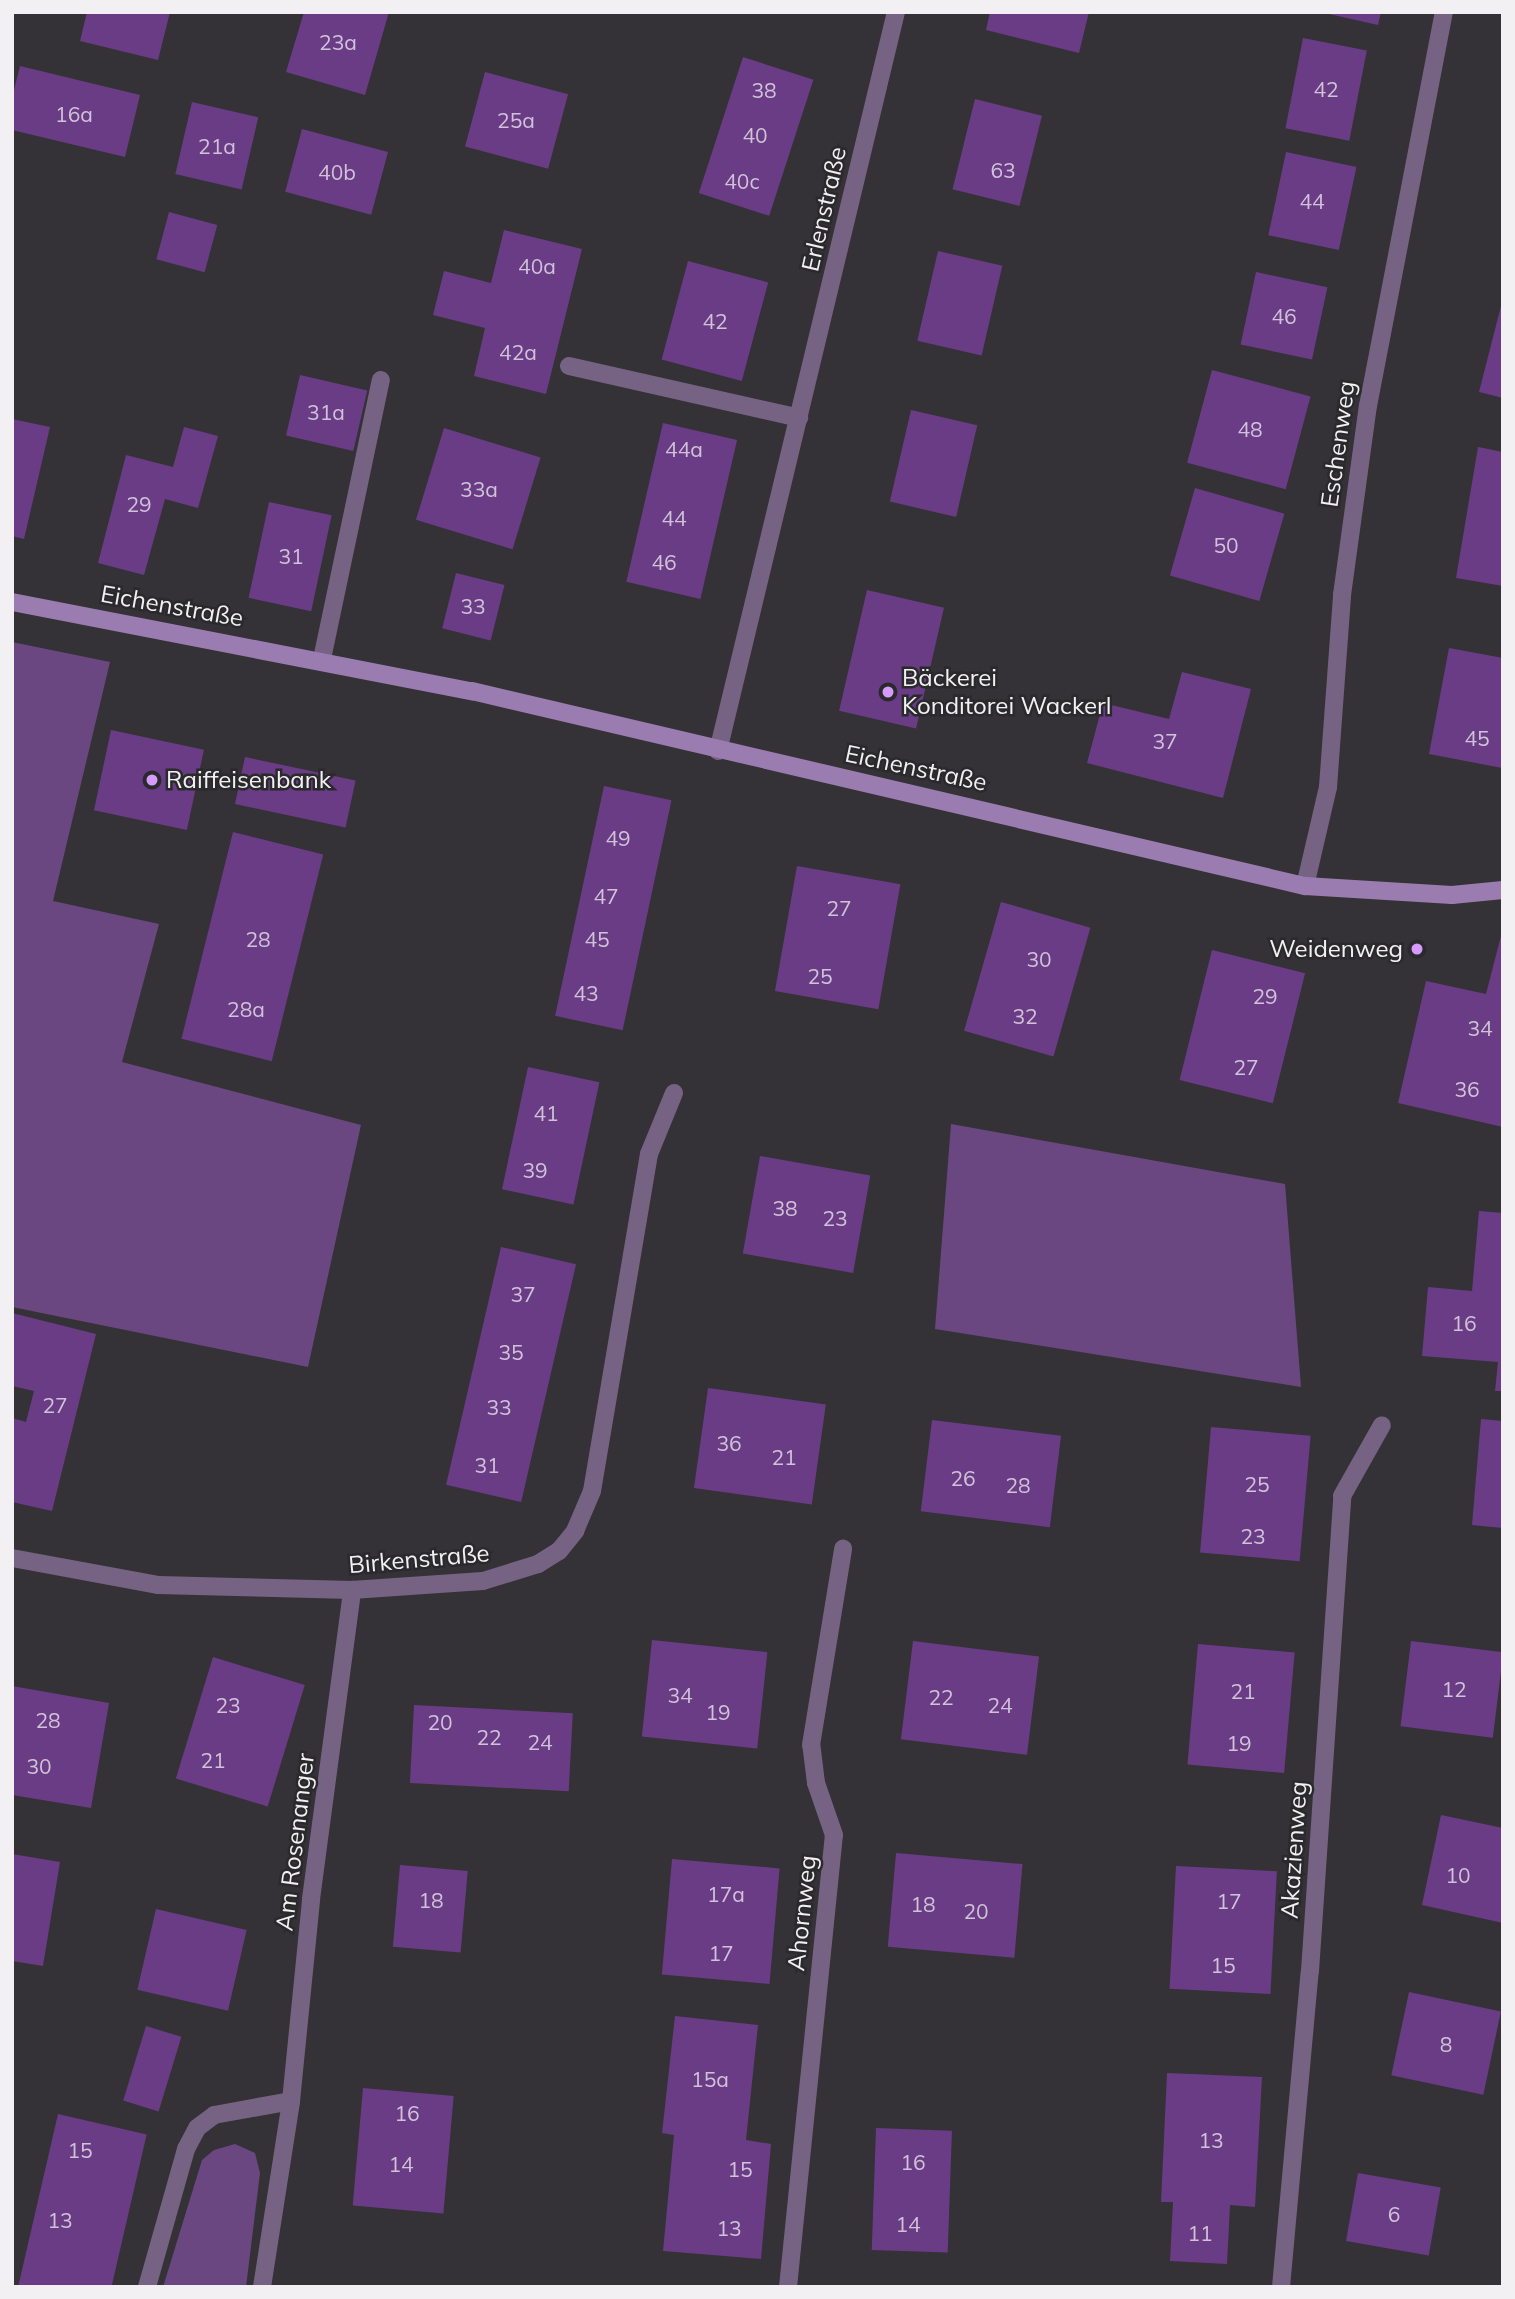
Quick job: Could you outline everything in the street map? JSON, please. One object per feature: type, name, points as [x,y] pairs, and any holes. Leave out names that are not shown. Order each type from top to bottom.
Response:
[{"type":"street","name":"Erlenstraße","points":[[718,751],[896,12]]},
{"type":"street","name":"Eschenweg","points":[[1306,886],[1328,787],[1342,595],[1368,406],[1444,12]]},
{"type":"street","points":[[569,366],[799,418]]},
{"type":"street","points":[[322,659],[381,380]]},
{"type":"street","name":"Eichenstraße","points":[[12,602],[322,659],[718,751],[930,796],[1306,886],[1452,895],[1503,890]]},
{"type":"street","name":"Birkenstraße","points":[[12,1558],[158,1585],[352,1590],[483,1581],[538,1564],[559,1551],[575,1531],[592,1491],[649,1154],[674,1093]]},
{"type":"street","name":"Akazienweg","points":[[1281,2287],[1310,1971],[1342,1496],[1382,1425]]},
{"type":"street","name":"Ahornweg","points":[[788,2287],[834,1835],[816,1783],[811,1745],[843,1549]]},
{"type":"street","name":"Am Rosenanger","points":[[262,2287],[292,2101],[311,1899],[352,1590]]},
{"type":"street","points":[[147,2287],[179,2170],[197,2128],[214,2115],[292,2101]]},
{"type":"shaded area","points":[[12,642],[110,662],[53,901],[159,924],[122,1062],[361,1125],[308,1367],[12,1307]]},
{"type":"shaded area","points":[[951,1124],[1285,1184],[1301,1387],[935,1329]]},
{"type":"shaded area","points":[[235,2144],[255,2153],[260,2173],[246,2287],[163,2287],[202,2160],[214,2150]]},
{"type":"building","points":[[87,12],[170,12],[158,60],[80,41]]},
{"type":"building","points":[[304,12],[389,12],[365,95],[286,72]]},
{"type":"building","points":[[990,12],[1089,12],[1079,53],[986,30]]},
{"type":"building","points":[[1320,12],[1381,12],[1378,25]]},
{"type":"building","points":[[1303,38],[1367,50],[1349,141],[1285,128]]},
{"type":"building","points":[[743,57],[813,80],[769,216],[699,193]]},
{"type":"building","points":[[20,66],[140,95],[125,157],[12,130],[12,98]]},
{"type":"building","points":[[485,72],[568,94],[548,169],[465,146]]},
{"type":"building","points":[[975,99],[1042,116],[1019,206],[953,189]]},
{"type":"building","points":[[192,102],[258,117],[242,189],[175,174]]},
{"type":"building","points":[[302,129],[388,152],[371,215],[285,192]]},
{"type":"building","points":[[1286,152],[1356,167],[1339,250],[1268,235]]},
{"type":"building","points":[[169,212],[217,225],[205,272],[156,259]]},
{"type":"building","points":[[504,230],[582,249],[546,394],[474,376],[485,328],[433,315],[444,271],[491,283]]},
{"type":"building","points":[[938,251],[1002,266],[982,355],[917,341]]},
{"type":"building","points":[[688,261],[768,282],[742,381],[662,360]]},
{"type":"building","points":[[1256,272],[1327,287],[1312,360],[1241,344]]},
{"type":"building","points":[[1503,302],[1503,398],[1479,392]]},
{"type":"building","points":[[1212,370],[1311,396],[1286,489],[1187,463]]},
{"type":"building","points":[[300,375],[367,391],[353,451],[286,435]]},
{"type":"building","points":[[911,410],[977,425],[956,517],[890,502]]},
{"type":"building","points":[[12,419],[50,427],[24,539],[12,536]]},
{"type":"building","points":[[663,423],[737,440],[700,599],[626,582]]},
{"type":"building","points":[[184,427],[218,436],[198,508],[165,499],[144,575],[98,563],[126,455],[173,467]]},
{"type":"building","points":[[444,428],[541,458],[513,549],[416,520]]},
{"type":"building","points":[[1478,447],[1503,452],[1503,586],[1456,578]]},
{"type":"building","points":[[1195,488],[1284,514],[1259,601],[1170,575]]},
{"type":"building","points":[[269,502],[332,515],[311,611],[249,598]]},
{"type":"building","points":[[456,573],[505,585],[491,640],[442,628]]},
{"type":"building","points":[[867,590],[944,608],[916,729],[839,711]]},
{"type":"building","points":[[1449,648],[1503,658],[1502,768],[1429,754]]},
{"type":"building","points":[[1182,672],[1251,689],[1223,798],[1087,763],[1103,703],[1169,719]]},
{"type":"building","points":[[111,730],[204,750],[187,830],[94,810]]},
{"type":"building","points":[[245,757],[356,780],[346,827],[235,804]]},
{"type":"building","points":[[604,786],[671,800],[623,1030],[555,1016]]},
{"type":"building","points":[[233,832],[323,854],[272,1061],[181,1039]]},
{"type":"building","points":[[797,866],[900,884],[878,1009],[775,991]]},
{"type":"building","points":[[1001,902],[1090,928],[1053,1056],[964,1031]]},
{"type":"building","points":[[1503,928],[1503,1127],[1398,1103],[1426,981],[1486,994]]},
{"type":"building","points":[[1212,950],[1305,973],[1273,1103],[1180,1080]]},
{"type":"building","points":[[528,1067],[599,1082],[573,1204],[502,1189]]},
{"type":"building","points":[[760,1156],[870,1175],[853,1273],[743,1253]]},
{"type":"building","points":[[1479,1211],[1503,1213],[1503,1391],[1495,1391],[1498,1362],[1422,1356],[1428,1287],[1472,1291]]},
{"type":"building","points":[[501,1247],[576,1264],[521,1502],[446,1485]]},
{"type":"building","points":[[12,1313],[96,1334],[52,1511],[12,1502],[12,1418],[26,1422],[34,1391],[12,1386]]},
{"type":"building","points":[[708,1388],[826,1405],[812,1505],[694,1488]]},
{"type":"building","points":[[1481,1419],[1503,1421],[1503,1528],[1472,1525]]},
{"type":"building","points":[[932,1420],[1061,1436],[1050,1527],[921,1511]]},
{"type":"building","points":[[1211,1427],[1311,1436],[1300,1561],[1200,1553]]},
{"type":"building","points":[[652,1640],[767,1652],[757,1749],[642,1736]]},
{"type":"building","points":[[913,1641],[1039,1656],[1027,1755],[901,1739]]},
{"type":"building","points":[[1411,1641],[1503,1652],[1493,1738],[1401,1726]]},
{"type":"building","points":[[1198,1644],[1295,1652],[1284,1773],[1187,1765]]},
{"type":"building","points":[[213,1657],[305,1685],[268,1807],[176,1778]]},
{"type":"building","points":[[12,1686],[109,1703],[91,1808],[12,1795]]},
{"type":"building","points":[[414,1705],[573,1713],[569,1791],[410,1783]]},
{"type":"building","points":[[1441,1815],[1503,1828],[1503,1923],[1422,1905]]},
{"type":"building","points":[[896,1853],[1023,1864],[1014,1958],[888,1947]]},
{"type":"building","points":[[12,1854],[60,1862],[43,1966],[12,1961]]},
{"type":"building","points":[[672,1859],[780,1868],[769,1984],[662,1975]]},
{"type":"building","points":[[400,1865],[468,1871],[461,1953],[393,1947]]},
{"type":"building","points":[[1176,1866],[1277,1871],[1270,1994],[1170,1989]]},
{"type":"building","points":[[156,1909],[247,1930],[228,2011],[137,1990]]},
{"type":"building","points":[[1409,1992],[1501,2012],[1483,2095],[1391,2075]]},
{"type":"building","points":[[675,2016],[758,2025],[746,2140],[771,2144],[761,2259],[663,2251],[674,2135],[662,2133]]},
{"type":"building","points":[[146,2026],[181,2037],[159,2111],[123,2101]]},
{"type":"building","points":[[1167,2073],[1262,2077],[1255,2207],[1230,2205],[1227,2264],[1170,2261],[1173,2202],[1161,2202]]},
{"type":"building","points":[[363,2088],[454,2096],[443,2213],[353,2206]]},
{"type":"building","points":[[58,2114],[147,2134],[111,2287],[18,2286]]},
{"type":"building","points":[[876,2128],[952,2131],[948,2253],[872,2250]]},
{"type":"building","points":[[1358,2173],[1441,2188],[1429,2256],[1346,2241]]},
{"type":"place","name":"Bäckerei Konditorei Wackerl","points":[[888,692]]},
{"type":"place","name":"Raiffeisenbank","points":[[152,780]]},
{"type":"place","name":"Weidenweg","points":[[1417,949]]}]
